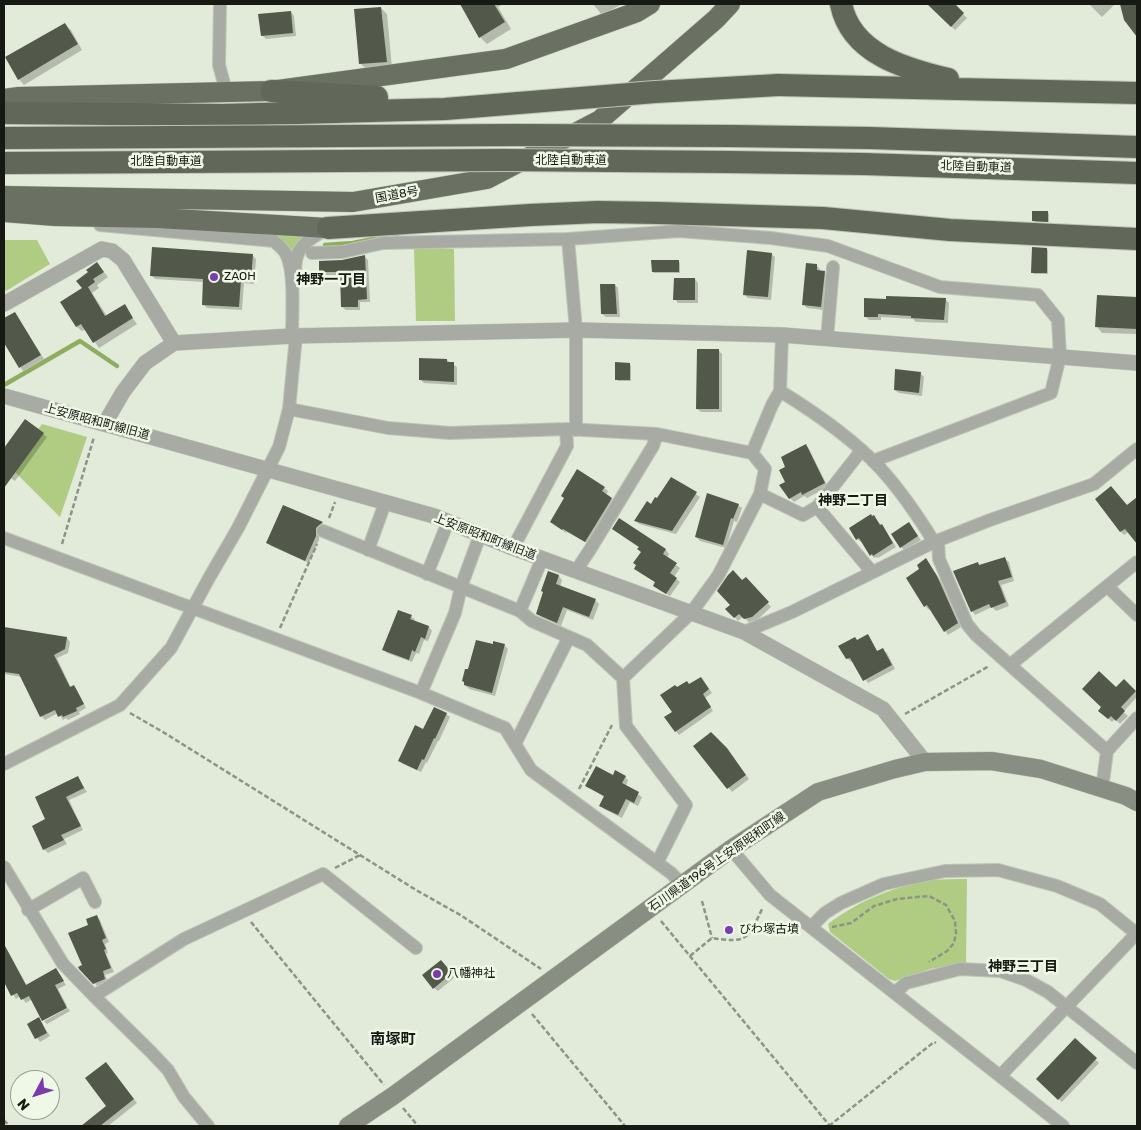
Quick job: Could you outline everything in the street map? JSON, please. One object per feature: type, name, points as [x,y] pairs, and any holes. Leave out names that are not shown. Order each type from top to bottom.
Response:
[{"type":"highway","points":[[271,91],[506,59],[637,12],[650,4]]},
{"type":"highway","name":"国道8号","points":[[4,196],[353,202],[487,179],[600,120],[730,4]]},
{"type":"highway","points":[[841,4],[851,28],[864,44],[882,57],[905,68],[991,89]]},
{"type":"highway","points":[[4,113],[223,115],[446,109],[656,92],[778,85],[1137,93]]},
{"type":"highway","points":[[9,97],[271,91],[520,103]]},
{"type":"highway","name":"北陸自動車道","points":[[4,138],[515,135],[730,136],[1137,147]]},
{"type":"highway","name":"北陸自動車道","points":[[4,163],[485,160],[728,162],[893,164],[1137,173]]},
{"type":"highway","points":[[158,218],[325,208],[353,202]]},
{"type":"highway","points":[[4,212],[55,216],[158,218],[328,228],[530,215],[598,212],[659,213],[823,218],[950,230],[1137,239]]},
{"type":"main road","name":"石川県道196号上安原昭和町線","points":[[348,1126],[393,1096],[731,849],[818,792],[895,768],[925,762],[991,761],[1033,767],[1126,796],[1137,802]]},
{"type":"street","points":[[220,4],[219,65],[226,91]]},
{"type":"street","points":[[55,216],[84,223],[136,230],[274,241],[285,251],[288,258],[291,271],[296,336]]},
{"type":"street","points":[[4,764],[120,705],[171,648],[238,528],[268,471],[278,447],[289,410],[296,336],[295,260],[298,251],[305,243],[328,228]]},
{"type":"street","points":[[312,253],[342,252],[383,243],[568,238],[679,232],[771,238],[828,246],[940,286],[1038,295],[1058,320],[1060,356],[1052,393],[873,462]]},
{"type":"street","points":[[513,548],[567,446],[570,430],[576,330],[568,238]]},
{"type":"street","points":[[4,304],[102,249],[112,251],[123,260],[174,344]]},
{"type":"street","points":[[827,339],[833,267]]},
{"type":"street","points":[[102,423],[145,363],[174,344],[296,336],[576,330],[782,335],[1137,362]]},
{"type":"street","points":[[752,452],[780,391],[782,335]]},
{"type":"street","points":[[780,391],[809,410],[873,462],[915,510],[936,542],[939,559],[968,624],[976,635],[1107,751]]},
{"type":"street","name":"上安原昭和町線旧道","points":[[4,396],[434,516],[542,559],[744,632],[884,709],[925,762]]},
{"type":"street","points":[[289,410],[388,428],[450,433],[570,430],[657,434],[752,452],[765,469],[760,494],[718,576],[691,613],[623,678]]},
{"type":"street","points":[[576,571],[653,446],[657,434]]},
{"type":"street","points":[[744,632],[792,612],[936,542],[990,520],[1094,484],[1137,448]]},
{"type":"street","points":[[760,494],[803,516],[817,507],[861,451]]},
{"type":"street","points":[[368,550],[385,503]]},
{"type":"street","points":[[817,507],[872,572]]},
{"type":"street","points":[[427,574],[448,522]]},
{"type":"street","points":[[323,531],[520,611],[532,621],[587,645],[623,678],[626,726],[686,805],[657,863]]},
{"type":"street","points":[[421,693],[455,613],[461,587],[480,535]]},
{"type":"street","points":[[4,538],[194,607],[421,693],[506,728],[531,770],[657,863],[682,884]]},
{"type":"street","points":[[520,611],[542,559]]},
{"type":"street","points":[[1006,662],[1108,587],[1137,562]]},
{"type":"street","points":[[1108,587],[1137,615]]},
{"type":"street","points":[[515,744],[569,637]]},
{"type":"street","points":[[1102,789],[1107,751],[1137,718]]},
{"type":"street","points":[[731,849],[770,895],[1063,1126]]},
{"type":"street","points":[[4,867],[28,910],[63,964],[168,1070],[184,1097],[208,1126]]},
{"type":"street","points":[[811,927],[825,913],[841,903],[884,884],[945,871],[998,870],[1057,886],[1100,904],[1137,933],[1000,1076]]},
{"type":"street","points":[[94,996],[184,939],[323,874],[416,948]]},
{"type":"street","points":[[28,910],[82,878],[95,902]]},
{"type":"street","points":[[895,993],[906,983],[960,969],[1000,971],[1026,980],[1048,992],[1067,1005],[1137,1062]]},
{"type":"path","points":[[58,558],[70,515],[102,423]]},
{"type":"path","points":[[275,638],[340,491]]},
{"type":"path","points":[[893,721],[1006,662]]},
{"type":"path","points":[[120,705],[131,714],[416,890],[462,916],[555,978]]},
{"type":"path","points":[[572,801],[617,717],[625,720]]},
{"type":"path","points":[[323,874],[360,855]]},
{"type":"path","points":[[690,956],[712,938],[741,940],[748,936],[770,895]]},
{"type":"path","points":[[829,928],[851,923],[874,906],[896,899],[927,896],[940,900],[946,905],[954,921],[956,933],[954,943],[947,951],[922,965],[927,979]]},
{"type":"path","points":[[702,901],[712,938]]},
{"type":"path","points":[[651,908],[829,1126],[934,1042],[942,1048]]},
{"type":"path","points":[[242,912],[418,1126]]},
{"type":"path","points":[[522,1002],[625,1126]]},
{"type":"path","points":[[4,1120],[9,1126]]},
{"type":"green space","points":[[258,231],[314,232],[295,246],[292,251],[282,240]]},
{"type":"green space","points":[[4,240],[37,240],[50,264],[6,291],[4,287]]},
{"type":"green space","points":[[414,247],[454,249],[455,321],[416,321]]},
{"type":"green space","points":[[42,424],[87,437],[60,517],[10,467]]},
{"type":"green space","points":[[967,879],[966,963],[930,969],[895,981],[889,979],[830,932],[828,924],[852,908],[891,890],[932,880]]},
{"type":"building","points":[[460,4],[494,4],[505,22],[479,38]]},
{"type":"building","points":[[927,4],[955,4],[964,13],[951,27]]},
{"type":"building","points":[[1120,4],[1137,4],[1137,37],[1124,20]]},
{"type":"building","points":[[381,7],[387,62],[359,64],[354,9]]},
{"type":"building","points":[[291,11],[293,33],[261,36],[258,14]]},
{"type":"building","points":[[65,23],[78,44],[18,80],[5,57]]},
{"type":"building","points":[[1032,211],[1048,211],[1048,222],[1032,221]]},
{"type":"building","name":"ZAOH","points":[[152,247],[253,254],[251,281],[241,280],[239,307],[202,305],[203,279],[150,276]]},
{"type":"building","points":[[1032,247],[1047,248],[1047,273],[1031,273]]},
{"type":"building","points":[[747,250],[772,253],[768,297],[743,295]]},
{"type":"building","points":[[365,255],[367,299],[358,300],[358,307],[341,307],[340,272],[319,272],[319,261],[342,260]]},
{"type":"building","points":[[651,260],[679,260],[679,272],[652,272]]},
{"type":"building","points":[[97,262],[104,272],[93,279],[95,282],[88,287],[105,316],[125,304],[133,318],[93,343],[81,324],[76,327],[60,302],[82,288],[76,281]]},
{"type":"building","points":[[806,263],[817,264],[817,270],[825,271],[821,307],[802,305]]},
{"type":"building","points":[[674,278],[695,278],[695,300],[673,300]]},
{"type":"building","points":[[600,284],[615,284],[617,314],[601,314]]},
{"type":"building","points":[[1097,295],[1137,297],[1137,329],[1095,327]]},
{"type":"building","points":[[886,296],[946,298],[944,320],[878,314],[878,317],[864,317],[864,298],[886,299]]},
{"type":"building","points":[[15,312],[41,355],[19,368],[4,343],[4,318]]},
{"type":"building","points":[[697,349],[719,349],[719,409],[696,409]]},
{"type":"building","points":[[419,358],[447,359],[447,362],[454,362],[454,382],[419,380]]},
{"type":"building","points":[[615,362],[630,363],[630,380],[615,380]]},
{"type":"building","points":[[895,369],[921,372],[919,393],[894,390]]},
{"type":"building","points":[[25,419],[44,433],[4,488],[4,448]]},
{"type":"building","points":[[806,444],[825,483],[802,495],[801,492],[789,499],[779,485],[785,482],[779,470],[785,467],[781,457]]},
{"type":"building","points":[[577,469],[605,487],[602,491],[612,498],[585,542],[550,522],[564,498],[561,496]]},
{"type":"building","points":[[671,477],[697,492],[672,531],[634,521],[647,501],[651,504],[655,497],[657,498]]},
{"type":"building","points":[[1111,486],[1127,505],[1137,497],[1137,544],[1125,529],[1120,532],[1095,499]]},
{"type":"building","points":[[707,493],[739,504],[733,519],[731,518],[723,545],[695,537]]},
{"type":"building","points":[[283,505],[323,522],[316,528],[316,536],[305,561],[266,543]]},
{"type":"building","points":[[871,514],[872,516],[874,515],[880,525],[882,524],[893,543],[873,556],[872,554],[870,556],[859,538],[856,540],[849,528]]},
{"type":"building","points":[[619,518],[666,549],[663,554],[677,563],[670,573],[677,578],[666,594],[653,586],[655,582],[634,569],[636,565],[633,563],[641,552],[637,549],[639,547],[612,529]]},
{"type":"building","points":[[909,522],[918,536],[900,548],[891,534]]},
{"type":"building","points":[[1005,557],[1012,577],[998,581],[1006,602],[991,608],[989,604],[971,612],[953,571],[978,562],[979,565]]},
{"type":"building","points":[[926,558],[937,576],[958,623],[944,632],[927,605],[924,607],[906,578],[919,569],[917,565]]},
{"type":"building","points":[[733,570],[742,580],[746,577],[769,602],[752,617],[744,619],[739,614],[734,618],[725,609],[730,605],[717,591]]},
{"type":"building","points":[[548,571],[559,575],[556,584],[596,599],[589,617],[563,607],[557,623],[536,614]]},
{"type":"building","points":[[398,610],[412,615],[410,619],[429,626],[425,639],[421,637],[415,652],[412,650],[409,660],[382,650]]},
{"type":"building","points":[[4,627],[67,637],[65,649],[54,655],[70,687],[74,685],[84,704],[76,708],[77,711],[63,717],[62,715],[58,717],[55,710],[40,717],[19,674],[4,672]]},
{"type":"building","points":[[868,634],[877,651],[883,648],[892,665],[863,681],[850,658],[846,659],[838,646],[855,637],[857,640]]},
{"type":"building","points":[[476,640],[493,644],[493,641],[505,644],[492,693],[464,685],[462,681],[465,669],[468,669]]},
{"type":"building","points":[[1099,671],[1116,687],[1124,679],[1136,691],[1121,707],[1125,711],[1116,721],[1111,716],[1108,719],[1098,711],[1101,707],[1082,689]]},
{"type":"building","points":[[701,677],[709,689],[703,694],[711,707],[675,732],[664,717],[672,712],[660,695],[675,685],[677,687],[687,681],[689,684]]},
{"type":"building","points":[[434,707],[447,713],[424,760],[422,759],[417,770],[398,761],[415,725],[423,729]]},
{"type":"building","points":[[711,732],[727,748],[746,775],[727,789],[693,746]]},
{"type":"building","points":[[596,766],[613,775],[615,770],[626,776],[622,783],[639,792],[634,803],[626,799],[618,815],[599,806],[604,796],[585,786]]},
{"type":"building","points":[[78,776],[84,788],[66,797],[81,826],[61,835],[64,840],[43,850],[32,826],[45,819],[35,797]]},
{"type":"building","points":[[97,915],[106,938],[102,940],[111,968],[103,971],[105,979],[93,984],[78,967],[82,965],[68,933],[88,925],[86,919]]},
{"type":"building","points":[[4,944],[26,985],[56,968],[64,981],[55,985],[67,1008],[42,1021],[29,996],[21,1000],[17,993],[11,996],[4,982]]},
{"type":"building","name":"八幡神社","points":[[441,960],[452,973],[433,989],[422,975]]},
{"type":"building","points":[[39,1017],[47,1033],[35,1039],[27,1024]]},
{"type":"building","points":[[1075,1038],[1097,1058],[1058,1100],[1036,1079]]},
{"type":"building","points":[[106,1062],[134,1099],[100,1126],[81,1126],[106,1106],[85,1078]]},
{"type":"waterway","points":[[325,245],[397,236]]},
{"type":"waterway","points":[[4,385],[80,341],[117,366]]},
{"type":"place","name":"ZAOH","points":[[214,277]]},
{"type":"place","name":"びわ塚古墳","points":[[729,930]]},
{"type":"place","name":"八幡神社","points":[[437,974]]},
{"type":"district","name":"神野一丁目","points":[[331,280]]},
{"type":"district","name":"神野二丁目","points":[[853,501]]},
{"type":"district","name":"神野三丁目","points":[[1023,967]]},
{"type":"district","name":"南塚町","points":[[393,1040]]}]
